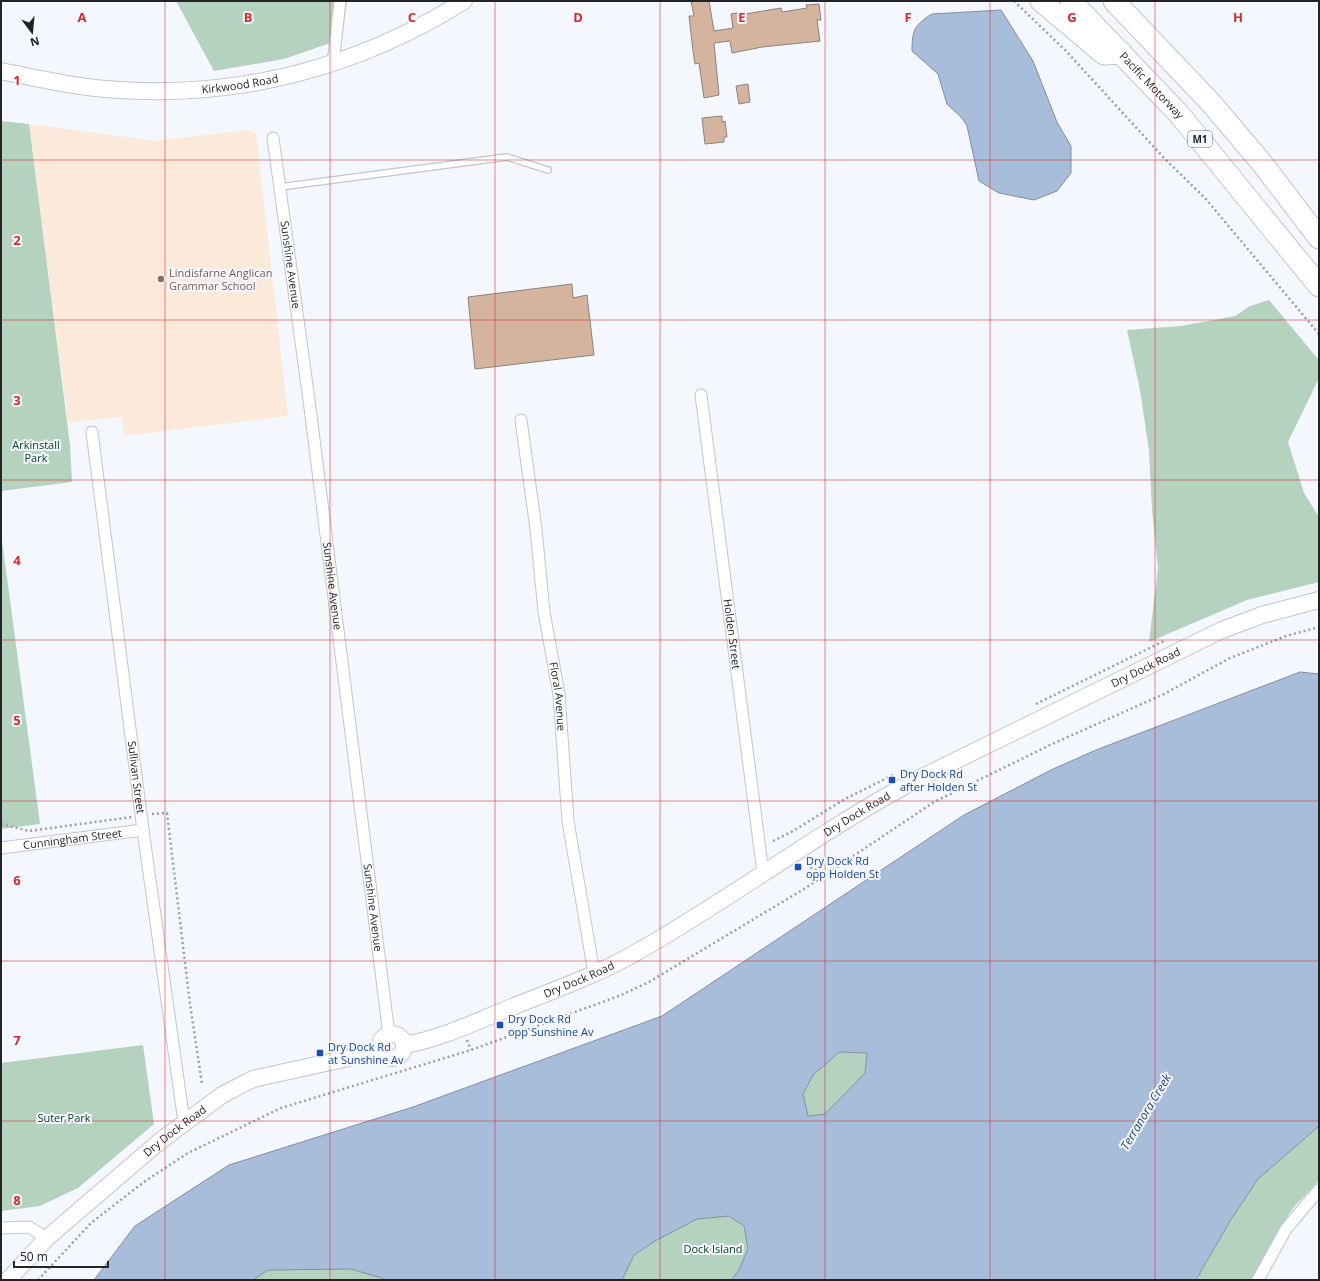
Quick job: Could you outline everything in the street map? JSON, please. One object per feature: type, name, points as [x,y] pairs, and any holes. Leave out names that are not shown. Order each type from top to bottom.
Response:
[{"type":"highway","points":[[1041,1],[1104,54],[1122,53]]},
{"type":"highway","name":"Pacific Motorway","points":[[1071,1],[1179,114],[1319,286]]},
{"type":"highway","points":[[1114,1],[1211,103],[1261,162],[1319,238]]},
{"type":"street","points":[[332,64],[340,1]]},
{"type":"street","name":"Kirkwood Road","points":[[1,71],[82,86],[120,90],[158,91],[234,86],[287,77],[332,64],[390,41],[464,1]]},
{"type":"street","name":"Sunshine Avenue","points":[[273,138],[310,405],[389,1035]]},
{"type":"street","name":"Holden Street","points":[[701,395],[763,873]]},
{"type":"street","name":"Floral Avenue","points":[[521,420],[536,529],[544,612],[559,694],[568,821],[594,973]]},
{"type":"street","name":"Sullivan Street","points":[[92,432],[143,830],[184,1122]]},
{"type":"street","name":"Dry Dock Road","points":[[404,1045],[456,1030],[594,973],[637,952],[868,805],[912,782],[1222,630],[1262,615],[1319,600]]},
{"type":"street","name":"Cunningham Street","points":[[1,848],[143,830]]},
{"type":"street","points":[[389,1035],[399,1036],[404,1045],[401,1054],[394,1058],[386,1057],[380,1051],[381,1040],[389,1035]]},
{"type":"street","name":"Dry Dock Road","points":[[8,1280],[47,1238],[184,1122],[222,1094],[253,1079],[380,1051]]},
{"type":"street","points":[[1258,1280],[1286,1229],[1319,1190]]},
{"type":"street","points":[[1,1228],[29,1227],[47,1238]]},
{"type":"lane","points":[[280,187],[507,157],[548,170]]},
{"type":"path","points":[[1014,1],[1067,52],[1164,158],[1205,198],[1319,334]]},
{"type":"path","points":[[38,1280],[91,1223],[144,1182],[188,1153],[281,1108],[471,1050],[619,996],[649,982],[825,875],[934,802],[1050,744],[1164,694],[1230,658],[1286,636],[1319,627]]},
{"type":"path","points":[[806,865],[825,875]]},
{"type":"path","points":[[467,1040],[471,1050]]},
{"type":"shaded area","name":"Lindisfarne Anglican Grammar School","points":[[29,124],[157,141],[247,130],[256,133],[288,416],[124,436],[122,417],[68,422]]},
{"type":"green space","points":[[176,1],[347,1],[342,39],[284,59],[214,71]]},
{"type":"green space","name":"Arkinstall Park","points":[[1,121],[29,124],[70,445],[72,482],[1,491]]},
{"type":"green space","points":[[1269,300],[1318,359],[1319,378],[1288,442],[1304,493],[1319,517],[1319,582],[1247,600],[1149,642],[1158,568],[1152,510],[1149,450],[1140,390],[1127,330],[1181,326],[1235,316],[1250,306]]},
{"type":"green space","points":[[1,533],[40,824],[1,829]]},
{"type":"green space","name":"Suter Park","points":[[143,1045],[154,1124],[78,1188],[40,1206],[1,1211],[1,1063]]},
{"type":"green space","points":[[841,1052],[867,1053],[865,1073],[825,1114],[808,1116],[803,1094],[813,1075]]},
{"type":"green space","points":[[1319,1126],[1319,1181],[1294,1207],[1280,1228],[1253,1280],[1196,1280],[1230,1221],[1258,1179]]},
{"type":"green space","name":"Dock Island","points":[[729,1216],[744,1226],[748,1249],[739,1270],[731,1280],[622,1280],[634,1255],[655,1241],[697,1219]]},
{"type":"green space","points":[[351,1269],[388,1280],[253,1280],[268,1270]]},
{"type":"water","points":[[1001,10],[1033,61],[1057,122],[1071,146],[1071,173],[1057,191],[1034,200],[999,193],[979,181],[967,126],[962,118],[947,104],[938,74],[912,51],[915,29],[921,22],[932,14]]},
{"type":"water","name":"Terranora Creek","points":[[1300,672],[1319,674],[1319,1126],[1258,1179],[1230,1221],[1196,1280],[731,1280],[739,1270],[748,1249],[744,1226],[729,1216],[697,1219],[655,1241],[634,1255],[622,1280],[388,1280],[351,1269],[268,1270],[253,1280],[94,1280],[135,1226],[229,1165],[413,1107],[662,1016],[964,815],[1053,769],[1096,750]],"holes":[[[840,1052],[867,1053],[865,1073],[825,1114],[808,1116],[803,1094],[813,1075]]]},
{"type":"building","points":[[691,1],[709,1],[714,31],[733,28],[731,14],[744,12],[745,14],[781,8],[782,12],[807,8],[806,5],[819,4],[821,20],[817,20],[820,41],[762,47],[732,53],[730,41],[714,43],[719,95],[704,98],[699,63],[695,64],[693,51],[689,16],[694,16]]},
{"type":"building","points":[[748,84],[750,102],[739,104],[736,86]]},
{"type":"building","points":[[722,116],[722,122],[725,121],[727,137],[724,137],[724,142],[705,144],[702,118]]},
{"type":"building","points":[[572,284],[573,298],[587,295],[594,355],[475,369],[468,297]]},
{"type":"place","name":"Lindisfarne Anglican Grammar School","points":[[161,279]]},
{"type":"place","name":"Dry Dock Rd after Holden St","points":[[892,780]]},
{"type":"place","name":"Dry Dock Rd opp Holden St","points":[[798,867]]},
{"type":"place","name":"Dry Dock Rd opp Sunshine Av","points":[[500,1025]]},
{"type":"place","name":"Dry Dock Rd at Sunshine Av","points":[[320,1053]]}]
